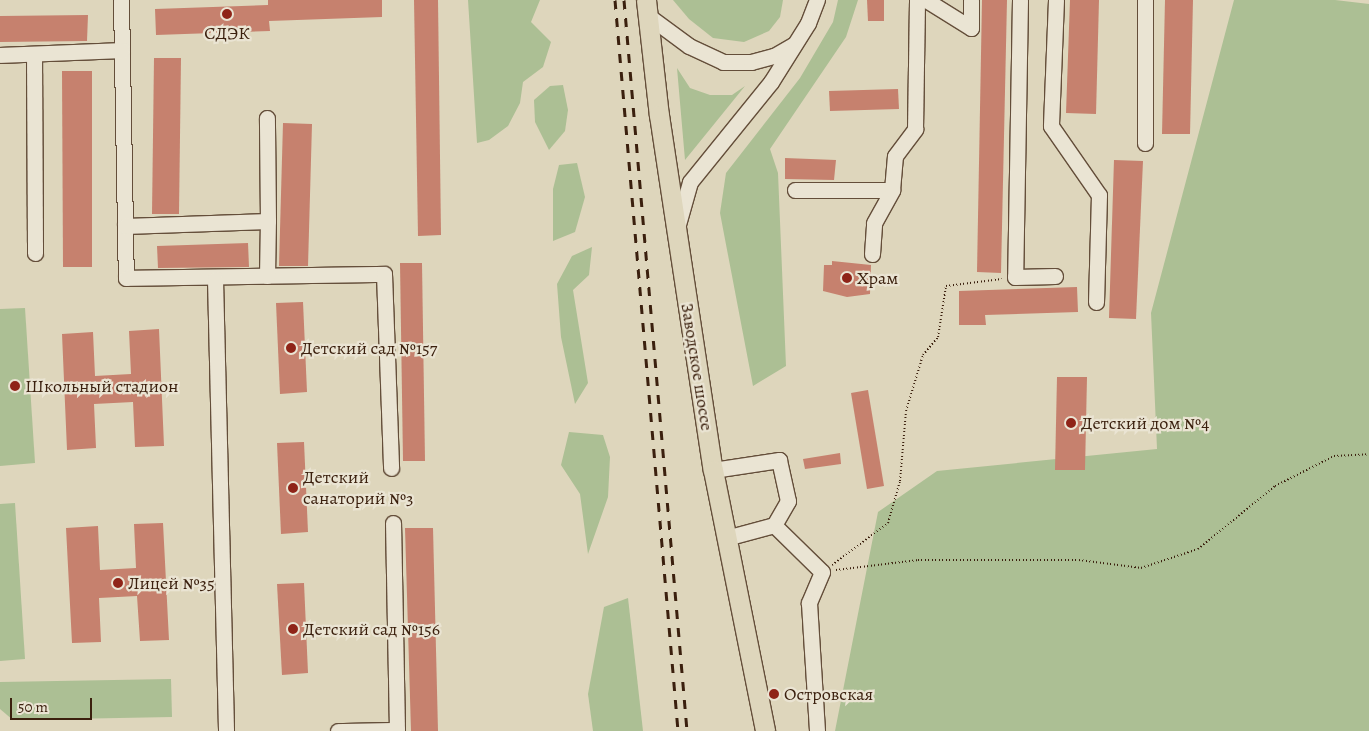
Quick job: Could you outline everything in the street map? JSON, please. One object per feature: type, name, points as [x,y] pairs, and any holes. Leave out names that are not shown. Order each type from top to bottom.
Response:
[{"type":"main road","name":"Заводское шоссе","points":[[646,7],[676,232],[713,470],[765,731]]},
{"type":"street","points":[[121,0],[126,278],[215,279],[384,274],[391,468]]},
{"type":"street","points":[[676,232],[690,182],[771,82],[796,43],[817,0]]},
{"type":"street","points":[[872,254],[874,223],[892,190],[896,156],[915,129],[917,0]]},
{"type":"street","points":[[926,0],[971,28],[971,0]]},
{"type":"street","points":[[1020,0],[1015,277],[1055,276]]},
{"type":"street","points":[[1056,0],[1051,126],[1099,195],[1096,302]]},
{"type":"street","points":[[1145,0],[1145,142]]},
{"type":"street","points":[[646,7],[689,46],[723,62],[751,62],[774,56],[796,43]]},
{"type":"street","points":[[0,55],[122,50]]},
{"type":"street","points":[[34,54],[35,253]]},
{"type":"street","points":[[267,118],[267,276]]},
{"type":"street","points":[[795,190],[892,190]]},
{"type":"street","points":[[125,226],[268,221]]},
{"type":"street","points":[[215,279],[226,731]]},
{"type":"street","points":[[713,470],[779,460],[788,501],[774,525],[726,538]]},
{"type":"street","points":[[338,731],[397,730],[393,523]]},
{"type":"street","points":[[774,525],[822,572],[810,603],[817,731]]},
{"type":"path","points":[[822,572],[888,523],[900,481],[906,411],[923,355],[938,336],[946,286],[1015,277]]},
{"type":"path","points":[[822,572],[918,560],[1079,560],[1141,568],[1198,549],[1275,486],[1334,456],[1369,454]]},
{"type":"green space","points":[[468,0],[540,0],[531,22],[551,42],[543,67],[523,82],[520,103],[508,126],[489,140],[477,143]]},
{"type":"green space","points":[[673,0],[783,0],[780,17],[769,31],[744,42],[713,38],[689,19]]},
{"type":"green space","points":[[838,0],[858,0],[846,37],[770,149],[778,173],[786,366],[753,386],[720,213],[726,173],[800,78],[833,22]]},
{"type":"green space","points":[[1234,0],[1335,0],[1369,4],[1369,731],[835,731],[878,512],[937,471],[1157,449],[1151,313]]},
{"type":"green space","points":[[677,68],[690,88],[710,95],[732,95],[745,86],[685,160]]},
{"type":"green space","points":[[563,85],[568,110],[565,131],[549,150],[535,122],[534,100],[550,86]]},
{"type":"green space","points":[[577,163],[585,197],[575,232],[553,241],[553,189],[559,165]]},
{"type":"green space","points":[[592,247],[589,275],[573,290],[588,383],[575,404],[561,337],[557,284],[572,256]]},
{"type":"green space","name":"Школьный стадион","points":[[25,308],[35,463],[0,466],[0,309]]},
{"type":"green space","points":[[569,432],[603,435],[610,457],[608,497],[588,554],[580,494],[561,465]]},
{"type":"green space","points":[[15,503],[25,659],[0,661],[0,504]]},
{"type":"green space","points":[[628,598],[643,731],[593,731],[588,694],[604,607]]},
{"type":"green space","points":[[171,679],[172,717],[13,720],[0,709],[0,682]]},
{"type":"building","points":[[268,0],[382,0],[382,17],[269,21],[270,31],[156,35],[155,9],[268,5]]},
{"type":"building","points":[[414,0],[438,0],[441,235],[418,236]]},
{"type":"building","points":[[867,0],[884,0],[884,21],[868,21]]},
{"type":"building","points":[[982,0],[1007,0],[1001,273],[977,272]]},
{"type":"building","points":[[1070,0],[1099,0],[1096,114],[1066,113]]},
{"type":"building","points":[[1165,0],[1193,0],[1190,134],[1162,134]]},
{"type":"building","points":[[88,15],[87,41],[0,42],[0,16]]},
{"type":"building","points":[[154,58],[181,58],[179,214],[152,214]]},
{"type":"building","points":[[62,71],[92,71],[92,267],[63,267]]},
{"type":"building","points":[[898,89],[899,109],[830,111],[829,91]]},
{"type":"building","points":[[283,123],[312,124],[308,266],[279,266]]},
{"type":"building","points":[[785,158],[836,160],[834,180],[785,179]]},
{"type":"building","points":[[1114,160],[1143,161],[1136,319],[1109,318]]},
{"type":"building","points":[[248,243],[249,267],[158,268],[157,246]]},
{"type":"building","name":"Храм","points":[[832,261],[871,265],[870,294],[847,297],[823,291],[824,265],[832,265]]},
{"type":"building","points":[[400,263],[422,263],[425,461],[403,461]]},
{"type":"building","points":[[1077,287],[1078,312],[985,315],[986,325],[959,325],[959,291]]},
{"type":"building","name":"Детский сад №157","points":[[303,302],[307,392],[280,394],[276,303]]},
{"type":"building","points":[[159,329],[164,446],[135,447],[133,402],[94,404],[96,448],[67,450],[62,334],[93,332],[95,376],[131,374],[129,331]]},
{"type":"building","name":"Детский дом №4","points":[[1057,377],[1087,377],[1085,470],[1055,470]]},
{"type":"building","points":[[868,390],[884,486],[867,489],[851,393]]},
{"type":"building","name":"Детский санаторий №3","points":[[304,442],[308,532],[281,534],[277,443]]},
{"type":"building","points":[[840,453],[841,464],[805,469],[803,459]]},
{"type":"building","name":"Лицей №35","points":[[163,523],[169,640],[140,641],[137,596],[99,598],[101,642],[72,643],[66,528],[98,526],[100,570],[136,568],[134,524]]},
{"type":"building","points":[[405,528],[433,528],[438,731],[411,731]]},
{"type":"building","name":"Детский сад №156","points":[[304,583],[308,673],[282,675],[277,584]]},
{"type":"railway","points":[[615,0],[678,731]]},
{"type":"railway","points":[[624,0],[687,731]]},
{"type":"place","name":"СДЭК","points":[[227,14]]},
{"type":"place","name":"Храм","points":[[847,278]]},
{"type":"place","name":"Детский сад №157","points":[[291,348]]},
{"type":"place","name":"Школьный стадион","points":[[15,386]]},
{"type":"place","name":"Детский дом №4","points":[[1071,423]]},
{"type":"place","name":"Детский санаторий №3","points":[[293,488]]},
{"type":"place","name":"Лицей №35","points":[[118,583]]},
{"type":"place","name":"Детский сад №156","points":[[293,629]]},
{"type":"place","name":"Островская","points":[[774,694]]}]
